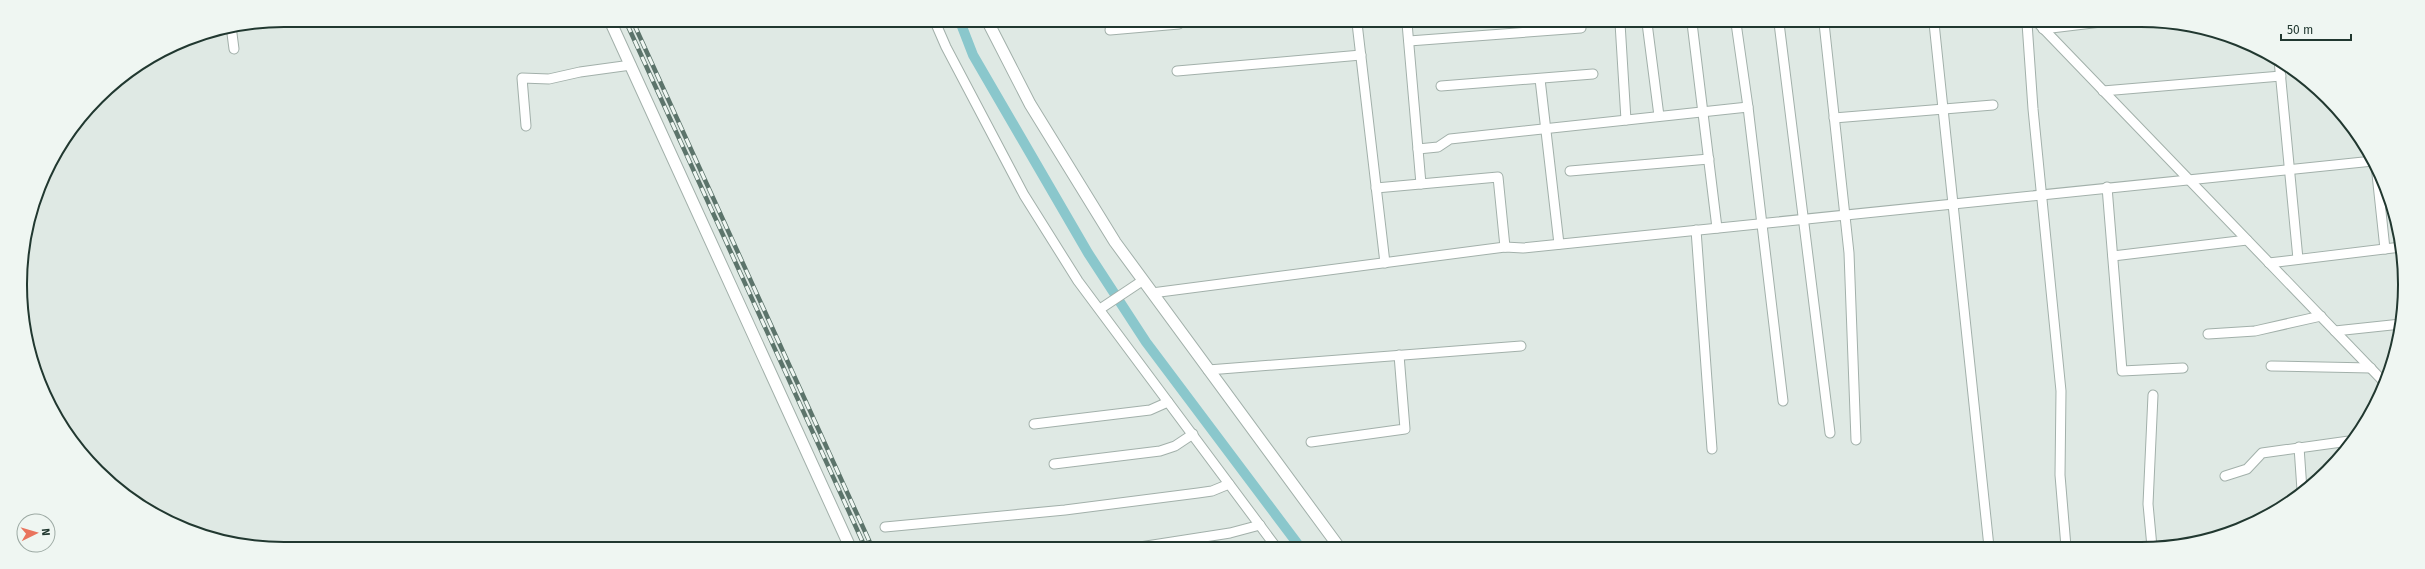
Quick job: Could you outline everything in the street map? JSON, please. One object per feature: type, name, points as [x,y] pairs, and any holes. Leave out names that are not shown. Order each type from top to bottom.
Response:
[{"type":"street","points":[[613,27],[848,542]]},
{"type":"street","points":[[937,27],[946,47],[1024,195],[1078,282],[1102,308],[1168,402],[1272,542]]},
{"type":"street","points":[[991,27],[1037,117],[1088,201],[1142,281],[1335,542]]},
{"type":"street","points":[[1110,30],[1144,27]]},
{"type":"street","points":[[1357,27],[1385,263]]},
{"type":"street","points":[[1407,27],[1421,184]]},
{"type":"street","points":[[1515,27],[1516,33]]},
{"type":"street","points":[[1620,27],[1626,120]]},
{"type":"street","points":[[1647,27],[1658,116]]},
{"type":"street","points":[[1692,27],[1717,228]]},
{"type":"street","points":[[1737,27],[1748,107],[1783,402]]},
{"type":"street","points":[[1780,27],[1830,433]]},
{"type":"street","points":[[1824,27],[1849,253],[1856,440]]},
{"type":"street","points":[[1934,27],[1988,542]]},
{"type":"street","points":[[2027,27],[2041,194],[2061,391],[2060,475],[2066,542]]},
{"type":"street","points":[[2041,27],[2380,378]]},
{"type":"street","points":[[1408,42],[1581,28]]},
{"type":"street","points":[[233,32],[234,49]]},
{"type":"street","points":[[1177,72],[1361,55]]},
{"type":"street","points":[[526,126],[522,78],[549,80],[580,72],[631,65]]},
{"type":"street","points":[[2280,68],[2298,259]]},
{"type":"street","points":[[1441,86],[1593,74]]},
{"type":"street","points":[[2103,91],[2281,76]]},
{"type":"street","points":[[1540,78],[1559,244]]},
{"type":"street","points":[[1834,118],[1992,105]]},
{"type":"street","points":[[1418,149],[1438,147],[1450,139],[1748,107]]},
{"type":"street","points":[[1570,171],[1709,160]]},
{"type":"street","points":[[1152,293],[1505,247],[1559,244],[2367,162]]},
{"type":"street","points":[[1376,188],[1498,177],[1505,247]]},
{"type":"street","points":[[2107,187],[2122,371],[2183,368]]},
{"type":"street","points":[[2378,187],[2385,249]]},
{"type":"street","points":[[1696,230],[1712,449]]},
{"type":"street","points":[[2113,256],[2247,240]]},
{"type":"street","points":[[2269,263],[2396,248]]},
{"type":"street","points":[[1102,308],[1142,281]]},
{"type":"street","points":[[2208,334],[2255,331],[2320,316]]},
{"type":"street","points":[[2335,331],[2395,325]]},
{"type":"street","points":[[1208,370],[1521,346]]},
{"type":"street","points":[[1311,442],[1406,430],[1399,355]]},
{"type":"street","points":[[2271,366],[2371,368]]},
{"type":"street","points":[[2151,541],[2148,504],[2153,395]]},
{"type":"street","points":[[1034,424],[1150,410],[1168,402]]},
{"type":"street","points":[[1054,464],[1160,451],[1175,446],[1192,434]]},
{"type":"street","points":[[2225,476],[2247,469],[2262,453],[2344,442]]},
{"type":"street","points":[[2299,448],[2302,485]]},
{"type":"street","points":[[885,527],[1088,507],[1212,491],[1229,484]]},
{"type":"street","points":[[1172,542],[1230,533],[1260,525]]},
{"type":"waterway","points":[[962,27],[973,55],[1088,253],[1146,342],[1296,542]]},
{"type":"railway","points":[[628,27],[863,542]]},
{"type":"railway","points":[[635,27],[870,542]]}]
